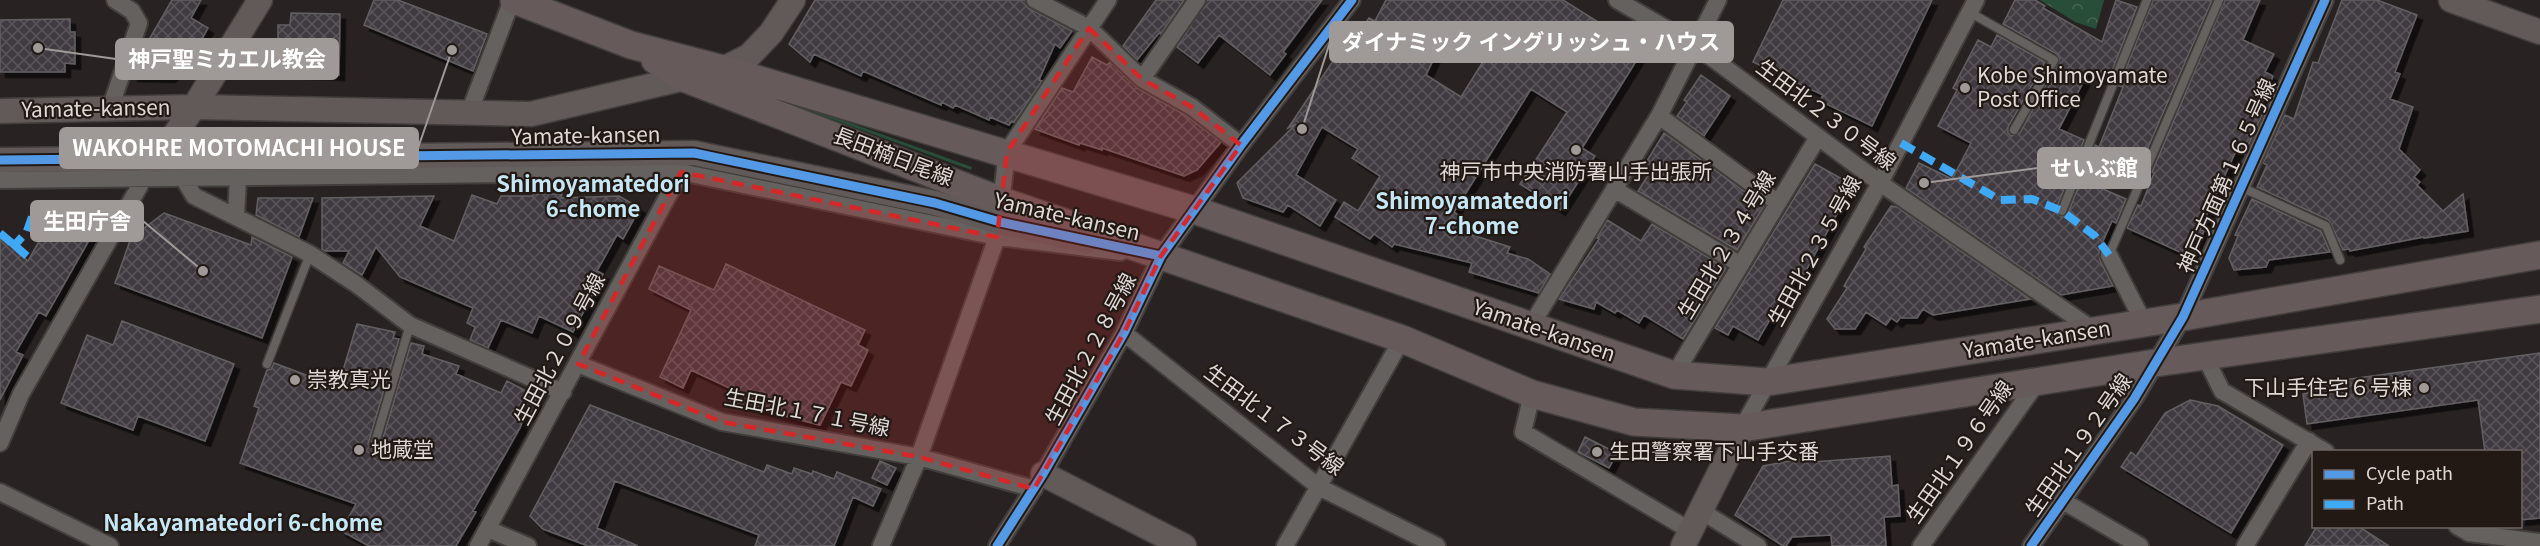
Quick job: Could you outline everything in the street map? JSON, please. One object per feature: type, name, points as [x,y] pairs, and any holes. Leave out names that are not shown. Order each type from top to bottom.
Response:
[{"type":"main road","name":"長田楠日尾線","points":[[513,0],[548,6],[631,45],[681,77],[1000,220],[1161,256]]},
{"type":"main road","name":"長田楠日尾線","points":[[631,45],[723,69]]},
{"type":"main road","name":"Yamate-kansen","points":[[723,69],[1007,152],[1194,210],[1674,375],[1767,382],[2183,317],[2540,255]]},
{"type":"main road","name":"Yamate-kansen","points":[[1161,256],[1402,339],[1532,394],[1634,422],[1742,429],[2036,384],[2155,363],[2540,309]]},
{"type":"street","points":[[110,110],[139,23],[132,11],[115,0]]},
{"type":"street","points":[[0,443],[21,394],[150,169],[194,107],[260,0]]},
{"type":"street","points":[[469,113],[513,0]]},
{"type":"street","points":[[723,69],[749,56],[771,33],[793,0]]},
{"type":"street","points":[[1035,0],[1089,28],[1142,79],[1192,107],[1241,145]]},
{"type":"street","points":[[880,546],[919,458],[1000,220],[1007,152],[1108,0]]},
{"type":"street","points":[[1142,79],[1197,0]]},
{"type":"street","name":"生田北２２８号線","points":[[997,546],[1038,482],[1124,333],[1161,256],[1241,145],[1352,0]]},
{"type":"street","name":"生田北２３０号線","points":[[1617,0],[1696,46],[1880,183],[2095,331]]},
{"type":"street","points":[[1530,327],[1659,116],[1718,0]]},
{"type":"street","name":"神戸方面第１６５号線","points":[[2155,363],[2183,317],[2325,0]]},
{"type":"street","points":[[2451,0],[2540,32]]},
{"type":"street","name":"生田北２３５号線","points":[[1742,429],[1880,183],[1973,6]]},
{"type":"street","name":"Yamate-kansen","points":[[0,111],[194,107],[531,114],[723,69]]},
{"type":"street","points":[[1659,116],[1778,203]]},
{"type":"street","name":"生田北２３４号線","points":[[1674,375],[1818,137]]},
{"type":"street","name":"Yamate-kansen","points":[[0,160],[150,169],[694,153],[935,203],[1000,220]]},
{"type":"street","points":[[0,180],[150,169],[183,178],[681,172],[1000,220],[1161,256]]},
{"type":"street","name":"生田北２０９号線","points":[[478,546],[681,172]]},
{"type":"street","points":[[183,178],[194,196],[310,254],[356,284],[410,325],[563,392]]},
{"type":"street","points":[[236,217],[238,178]]},
{"type":"street","points":[[1614,189],[1741,265]]},
{"type":"street","points":[[2109,255],[2144,323]]},
{"type":"street","name":"生田北１７３号線","points":[[1124,333],[1319,487],[1437,546]]},
{"type":"street","points":[[1285,546],[1402,339]]},
{"type":"street","points":[[2205,357],[2222,391],[2323,450]]},
{"type":"street","name":"生田北１９２号線","points":[[2031,546],[2134,399],[2155,363]]},
{"type":"street","name":"生田北１７１号線","points":[[578,364],[722,422],[1038,482]]},
{"type":"street","name":"生田北１９６号線","points":[[1921,546],[2036,384]]},
{"type":"street","points":[[1532,394],[1523,432],[1692,529],[1758,546]]},
{"type":"street","points":[[1692,529],[1742,429]]},
{"type":"street","points":[[2245,546],[2309,441]]},
{"type":"street","points":[[1038,482],[1184,546]]},
{"type":"street","points":[[0,492],[110,546]]},
{"type":"street","points":[[2063,501],[2140,546]]},
{"type":"street","points":[[488,528],[528,546]]},
{"type":"street","points":[[2464,535],[2501,542],[2540,542]]},
{"type":"lane","points":[[2062,211],[2147,0]]},
{"type":"lane","points":[[2109,255],[2219,0]]},
{"type":"lane","points":[[1973,6],[2054,60],[2014,130]]},
{"type":"lane","points":[[2241,188],[2326,226],[2340,260]]},
{"type":"lane","points":[[267,364],[310,254]]},
{"type":"lane","points":[[375,446],[410,325]]},
{"type":"highlighted area","points":[[1089,28],[1142,79],[1192,107],[1241,145],[1161,256],[1124,333],[1034,489],[919,457],[722,422],[578,364],[681,172],[997,237],[1007,152]]},
{"type":"green space","points":[[2040,0],[2104,0],[2096,29],[2075,22]]},
{"type":"green space","points":[[796,103],[972,167],[971,170],[796,106]]},
{"type":"building","points":[[172,0],[201,0],[191,18],[208,28],[191,59],[170,77],[132,76],[143,44],[146,45]]},
{"type":"building","points":[[374,0],[398,0],[487,34],[473,71],[364,25]]},
{"type":"building","points":[[815,0],[1025,0],[1030,9],[1072,31],[1060,48],[1055,44],[1039,80],[1042,81],[1014,122],[1012,121],[1009,125],[990,117],[989,120],[955,105],[953,108],[942,102],[941,105],[863,71],[861,76],[814,54],[810,62],[789,44]]},
{"type":"building","points":[[1156,0],[1184,0],[1161,34],[1159,33],[1137,60],[1123,46]]},
{"type":"building","points":[[1207,0],[1322,0],[1283,52],[1286,54],[1270,75],[1219,35],[1198,63],[1177,47]]},
{"type":"building","points":[[1386,0],[1563,0],[1643,50],[1582,148],[1595,156],[1560,210],[1520,184],[1567,112],[1531,89],[1454,212],[1472,225],[1466,233],[1510,247],[1507,253],[1528,259],[1550,274],[1539,293],[1469,272],[1472,263],[1394,244],[1392,247],[1374,234],[1370,239],[1335,217],[1344,202],[1358,211],[1380,176],[1352,158],[1358,149],[1322,127],[1296,175],[1336,200],[1320,226],[1288,205],[1283,212],[1243,198],[1237,183],[1296,124],[1288,128],[1343,46],[1347,49],[1369,18],[1375,21]],"holes":[[[1445,36],[1484,60],[1461,97],[1426,75]]]},
{"type":"building","points":[[1783,0],[1932,0],[1872,126],[1820,101],[1823,95],[1753,62]]},
{"type":"building","points":[[2015,0],[2035,0],[2045,6],[2043,8],[2102,42],[2116,0],[2137,7],[2108,81],[2088,73],[2059,129],[2084,140],[2056,209],[2057,214],[2062,217],[2068,213],[2095,145],[2099,147],[2123,87],[2119,86],[2153,0],[2212,0],[2140,166],[2109,152],[2096,186],[2126,199],[2116,223],[2112,221],[2099,250],[2100,260],[2113,286],[2061,295],[1906,188],[1919,163],[1952,179],[1971,143],[1938,126],[1957,90],[1953,88],[1978,40],[1991,47],[1997,35],[2045,62],[2008,127],[2008,133],[2011,136],[2020,133],[2060,59],[2057,54],[2003,24]]},
{"type":"building","points":[[2225,0],[2260,0],[2243,40],[2274,54],[2265,72],[2273,76],[2261,105],[2266,107],[2244,154],[2236,151],[2200,230],[2204,231],[2193,258],[2127,228],[2138,205],[2141,206],[2154,173],[2152,172]]},
{"type":"building","points":[[2342,0],[2377,0],[2417,15],[2395,72],[2400,74],[2390,99],[2413,107],[2399,149],[2420,170],[2414,177],[2420,182],[2417,185],[2443,211],[2463,194],[2468,231],[2350,251],[2349,249],[2343,250],[2329,220],[2257,187],[2267,165],[2263,163],[2285,115],[2294,119],[2313,62],[2318,63]]},
{"type":"building","points":[[291,13],[340,14],[339,75],[289,73],[289,64],[278,64],[278,25],[290,25]]},
{"type":"building","points":[[70,19],[70,32],[75,32],[75,64],[65,63],[65,72],[0,72],[0,20]]},
{"type":"building","points":[[1092,57],[1107,65],[1110,62],[1137,88],[1185,115],[1221,142],[1197,170],[1184,176],[1102,148],[1102,150],[1080,143],[1079,145],[1035,129],[1062,88],[1073,92]]},
{"type":"building","points":[[1701,75],[1730,96],[1704,136],[1677,116],[1687,102],[1684,100]]},
{"type":"building","points":[[1664,133],[1764,206],[1737,250],[1638,191],[1649,174],[1642,169]]},
{"type":"building","points":[[1815,164],[1853,185],[1799,283],[1793,280],[1758,340],[1733,326],[1728,335],[1715,328]]},
{"type":"building","points":[[533,194],[562,194],[561,198],[619,196],[640,208],[623,239],[617,235],[597,271],[603,274],[573,332],[539,316],[532,333],[501,320],[488,348],[470,340],[475,327],[467,323],[473,308],[400,277],[376,247],[362,275],[343,263],[349,251],[322,249],[322,198],[434,196],[420,226],[454,241],[472,195],[497,204],[501,196],[533,196]]},
{"type":"building","points":[[258,198],[313,198],[299,237],[256,215]]},
{"type":"building","points":[[2252,199],[2321,231],[2330,252],[2269,260],[2266,267],[2234,270],[2229,258],[2238,236],[2235,235]]},
{"type":"building","points":[[73,206],[100,221],[46,316],[39,312],[16,352],[23,355],[0,400],[0,237],[28,261],[58,207],[69,213]]},
{"type":"building","points":[[1891,206],[1897,207],[2030,299],[1933,315],[1923,309],[1917,318],[1900,318],[1897,322],[1891,318],[1886,325],[1866,312],[1855,329],[1835,329],[1827,319],[1847,288],[1844,286],[1866,249],[1864,247]]},
{"type":"building","points":[[164,213],[251,245],[252,237],[292,257],[262,338],[115,283],[131,238]]},
{"type":"building","points":[[1607,220],[1641,241],[1652,224],[1726,268],[1683,339],[1644,315],[1639,323],[1617,310],[1615,313],[1596,302],[1594,309],[1559,299],[1599,239],[1597,238]]},
{"type":"building","points":[[726,264],[865,330],[858,345],[868,350],[851,386],[841,382],[820,425],[731,402],[736,391],[691,370],[683,388],[660,377],[691,310],[649,289],[659,266],[714,290]]},
{"type":"building","points":[[122,321],[234,364],[205,441],[138,416],[133,430],[61,403],[87,335],[113,345]]},
{"type":"building","points":[[357,324],[395,332],[393,338],[399,339],[368,444],[372,452],[380,448],[411,343],[424,346],[422,354],[459,366],[456,374],[501,393],[507,381],[534,395],[537,405],[531,417],[525,414],[520,428],[456,546],[369,546],[341,531],[356,504],[240,463],[259,408],[254,406],[267,370],[271,369],[274,363],[338,387]]},
{"type":"building","name":"下山手住宅６号棟","points":[[2540,353],[2540,518],[2522,520],[2522,450],[2485,450],[2478,400],[2307,424],[2303,394],[2308,393],[2307,385]]},
{"type":"building","points":[[2190,400],[2218,406],[2283,445],[2231,533],[2121,467],[2131,452],[2136,456],[2165,413]]},
{"type":"building","points":[[590,405],[764,472],[767,465],[792,474],[794,468],[812,474],[813,471],[834,479],[837,472],[881,489],[873,506],[853,497],[834,546],[755,546],[759,535],[615,481],[597,528],[638,546],[588,546],[543,529],[530,516]]},
{"type":"building","name":"生田警察署下山手交番","points":[[1585,437],[1617,453],[1609,468],[1578,452]]},
{"type":"building","points":[[1890,456],[1892,486],[1898,485],[1900,516],[1884,517],[1886,546],[1832,546],[1831,535],[1792,537],[1786,546],[1783,546],[1735,515],[1763,466],[1812,457],[1813,462]]},
{"type":"building","points":[[880,461],[896,468],[887,485],[872,478]]},
{"type":"building","points":[[2316,528],[2361,528],[2389,546],[2305,546]]},
{"type":"marked path","points":[[1901,143],[2000,200],[2032,199],[2062,211],[2095,236],[2109,255]]},
{"type":"marked path","points":[[27,231],[34,211]]},
{"type":"marked path","points":[[0,233],[27,256]]},
{"type":"marked path","points":[[12,248],[22,237]]},
{"type":"cycle path","points":[[997,546],[1043,474],[1124,333],[1161,256],[1241,145],[1352,0]]},
{"type":"cycle path","points":[[2031,546],[2134,399],[2183,317],[2325,0]]},
{"type":"cycle path","points":[[0,160],[694,153],[935,203],[1000,222],[1161,256]]},
{"type":"place","name":"神戸聖ミカエル教会","points":[[38,48]]},
{"type":"place","name":"WAKOHRE MOTOMACHI HOUSE","points":[[452,50]]},
{"type":"place","name":"Kobe Shimoyamate Post Office","points":[[1965,88]]},
{"type":"place","name":"ダイナミック イングリッシュ・ハウス","points":[[1302,129]]},
{"type":"place","name":"神戸市中央消防署山手出張所","points":[[1576,150]]},
{"type":"place","name":"せいぶ館","points":[[1924,183]]},
{"type":"place","name":"生田庁舎","points":[[203,271]]},
{"type":"place","name":"崇教真光","points":[[295,380]]},
{"type":"place","name":"下山手住宅６号棟","points":[[2424,388]]},
{"type":"place","name":"地蔵堂","points":[[359,450]]},
{"type":"place","name":"生田警察署下山手交番","points":[[1597,452]]},
{"type":"district","name":"Shimoyamatedori 6-chome","points":[[593,196]]},
{"type":"district","name":"Shimoyamatedori 7-chome","points":[[1472,214]]},
{"type":"district","name":"Nakayamatedori 6-chome","points":[[243,523]]}]
